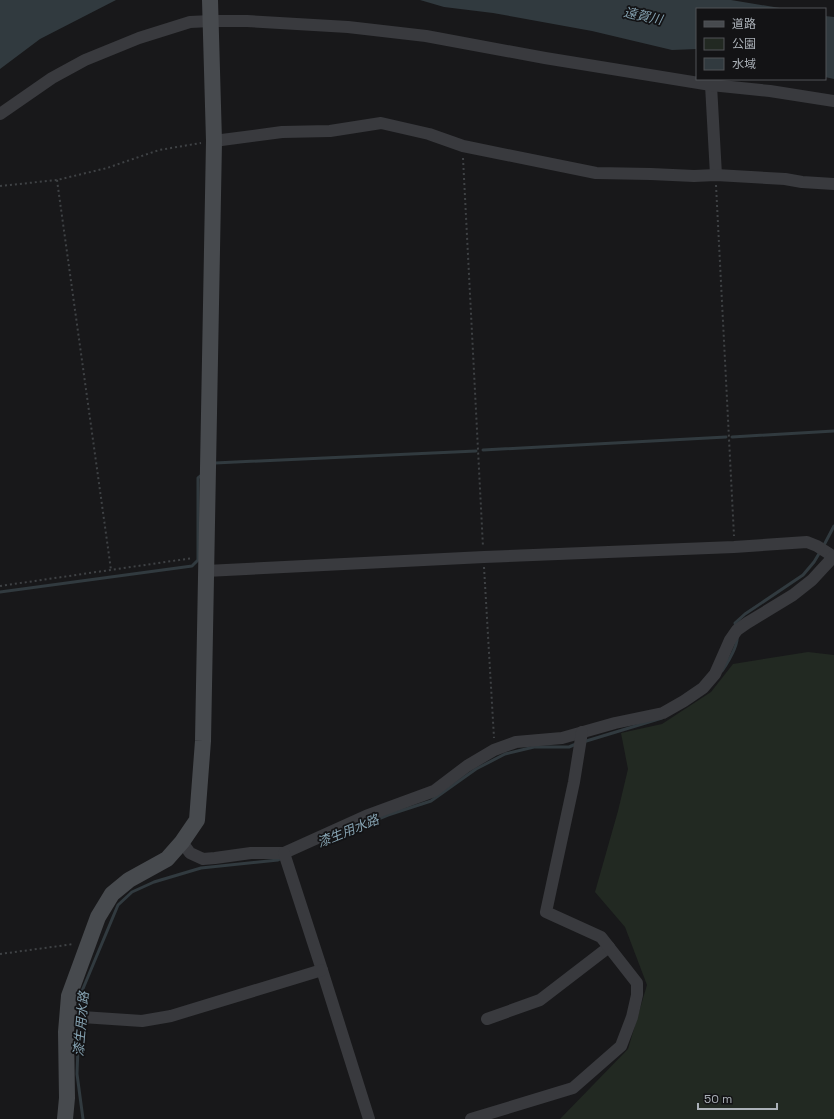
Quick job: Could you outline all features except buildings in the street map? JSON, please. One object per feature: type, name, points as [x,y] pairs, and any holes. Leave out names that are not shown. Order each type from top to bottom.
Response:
[{"type":"street","points":[[65,1119],[67,1098],[66,1032],[69,996],[98,917],[112,894],[129,880],[167,859],[182,842],[197,820],[203,741],[214,141],[210,0]]},
{"type":"street","points":[[0,114],[52,78],[85,60],[139,38],[190,22],[211,21],[247,21],[348,27],[426,36],[552,59],[711,85],[770,91],[834,101]]},
{"type":"street","points":[[711,85],[716,175]]},
{"type":"street","points":[[214,141],[282,132],[330,131],[381,123],[429,134],[463,146],[596,173],[694,176],[716,175],[834,184]]},
{"type":"street","points":[[182,842],[190,853],[203,859],[251,852],[284,853],[366,816],[434,791],[467,766],[494,750],[516,742],[562,738],[616,723],[663,713],[703,688],[715,674],[730,640],[737,630],[793,595],[812,580],[834,557],[807,542],[734,547],[484,557],[206,571]]},
{"type":"street","points":[[471,1119],[573,1088],[621,1046],[632,1017],[637,995],[637,983],[602,937],[546,912],[574,782],[582,732]]},
{"type":"street","points":[[284,853],[369,1119]]},
{"type":"street","points":[[487,1018],[540,1000],[609,947]]},
{"type":"street","points":[[67,1016],[142,1021],[171,1016],[322,970]]},
{"type":"path","points":[[0,186],[57,180],[107,168],[159,150],[214,141]]},
{"type":"path","points":[[463,146],[494,750]]},
{"type":"path","points":[[716,175],[734,547]]},
{"type":"path","points":[[57,180],[111,570]]},
{"type":"path","points":[[0,586],[194,558]]},
{"type":"path","points":[[0,954],[89,942]]},
{"type":"green space","points":[[808,652],[834,655],[834,1119],[560,1119],[628,1049],[647,985],[625,927],[595,892],[618,811],[628,769],[621,733],[662,724],[711,692],[733,664]]},
{"type":"water","points":[[0,0],[116,0],[40,39],[0,69]]},
{"type":"water","name":"遠賀川","points":[[420,0],[731,0],[780,8],[696,8],[696,49],[672,50],[592,31],[493,13],[444,7]]},
{"type":"water","points":[[826,16],[834,17],[834,79],[826,77]]},
{"type":"waterway","points":[[732,437],[834,431]]},
{"type":"waterway","points":[[483,450],[726,437]]},
{"type":"waterway","points":[[215,463],[476,451]]},
{"type":"waterway","points":[[0,592],[192,566],[198,560],[198,478],[203,474]]},
{"type":"waterway","points":[[823,547],[834,526]]},
{"type":"waterway","points":[[736,627],[735,623],[745,614],[803,575],[820,552]]},
{"type":"waterway","name":"漆生用水路","points":[[722,671],[735,648],[737,635]]},
{"type":"waterway","name":"漆生用水路","points":[[583,742],[662,718]]},
{"type":"waterway","name":"漆生用水路","points":[[330,839],[388,815],[431,801],[476,769],[505,754],[534,747],[569,747],[576,744]]},
{"type":"waterway","name":"漆生用水路","points":[[80,1014],[82,991],[118,905],[132,892],[154,882],[201,868],[278,860],[282,858]]},
{"type":"waterway","name":"漆生用水路","points":[[79,1020],[77,1074],[83,1119]]}]
